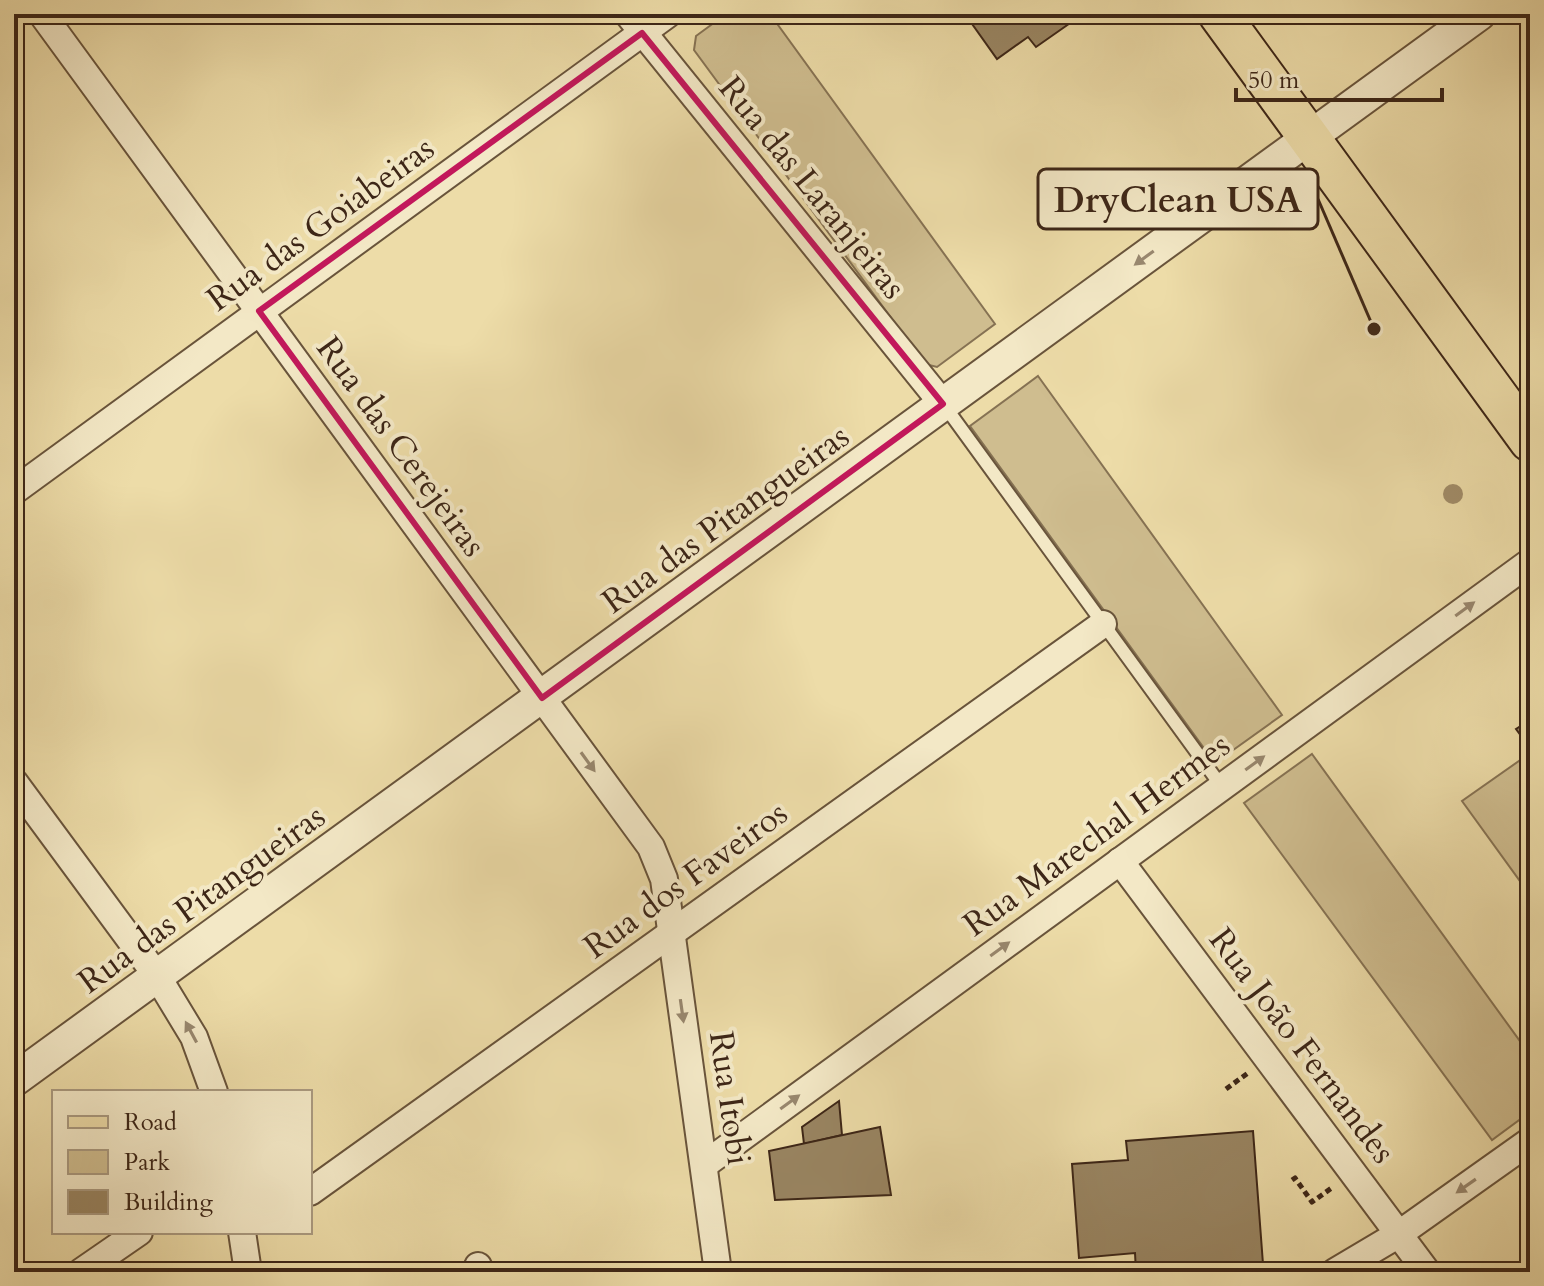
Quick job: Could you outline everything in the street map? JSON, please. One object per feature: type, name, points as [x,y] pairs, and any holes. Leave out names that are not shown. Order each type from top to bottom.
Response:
[{"type":"main road","points":[[1219,14],[1530,441]]},
{"type":"street","name":"Rua das Cerejeiras","points":[[42,14],[651,847],[664,879],[671,933]]},
{"type":"street","name":"Rua das Goiabeiras","points":[[14,491],[259,311],[635,24],[668,14]]},
{"type":"street","name":"Rua das Pitangueiras","points":[[14,1080],[1479,14]]},
{"type":"street","name":"Rua das Laranjeiras","points":[[635,24],[943,404]]},
{"type":"street","name":"Rua Marechal Hermes","points":[[704,1165],[1530,562]]},
{"type":"street","name":"Rua dos Faveiros","points":[[312,1191],[1103,624]]},
{"type":"street","points":[[14,782],[157,976],[194,1037],[213,1090]]},
{"type":"street","name":"Rua João Fernandes","points":[[1120,861],[1427,1272]]},
{"type":"street","name":"Rua Itobi","points":[[671,933],[718,1272]]},
{"type":"street","points":[[1335,1272],[1399,1234],[1530,1141]]},
{"type":"street","points":[[81,1272],[136,1234]]},
{"type":"street","points":[[247,1235],[248,1272]]},
{"type":"lane","points":[[943,404],[1222,787]]},
{"type":"path","points":[[1292,1180],[1295,1178],[1312,1202],[1353,1172]]},
{"type":"highlighted area","points":[[642,33],[943,404],[542,698],[259,311]]},
{"type":"green space","points":[[726,14],[770,14],[995,324],[937,367],[925,364],[694,50],[696,36]]},
{"type":"green space","points":[[1038,376],[1282,715],[1222,758],[1209,755],[970,426]]},
{"type":"green space","points":[[1312,754],[1530,1055],[1530,1112],[1492,1140],[1244,803]]},
{"type":"green space","points":[[1526,756],[1530,761],[1530,895],[1462,801]]},
{"type":"building","points":[[965,14],[1083,14],[1036,47],[1028,37],[997,59]]},
{"type":"building","points":[[1530,720],[1530,748],[1516,729]]},
{"type":"building","points":[[839,1101],[842,1135],[804,1144],[802,1127]]},
{"type":"building","points":[[880,1127],[891,1195],[775,1200],[769,1151]]},
{"type":"building","points":[[1253,1131],[1263,1264],[1136,1272],[1135,1253],[1079,1258],[1072,1164],[1128,1160],[1126,1141]]},
{"type":"place","name":"DryClean USA","points":[[1374,329]]}]
